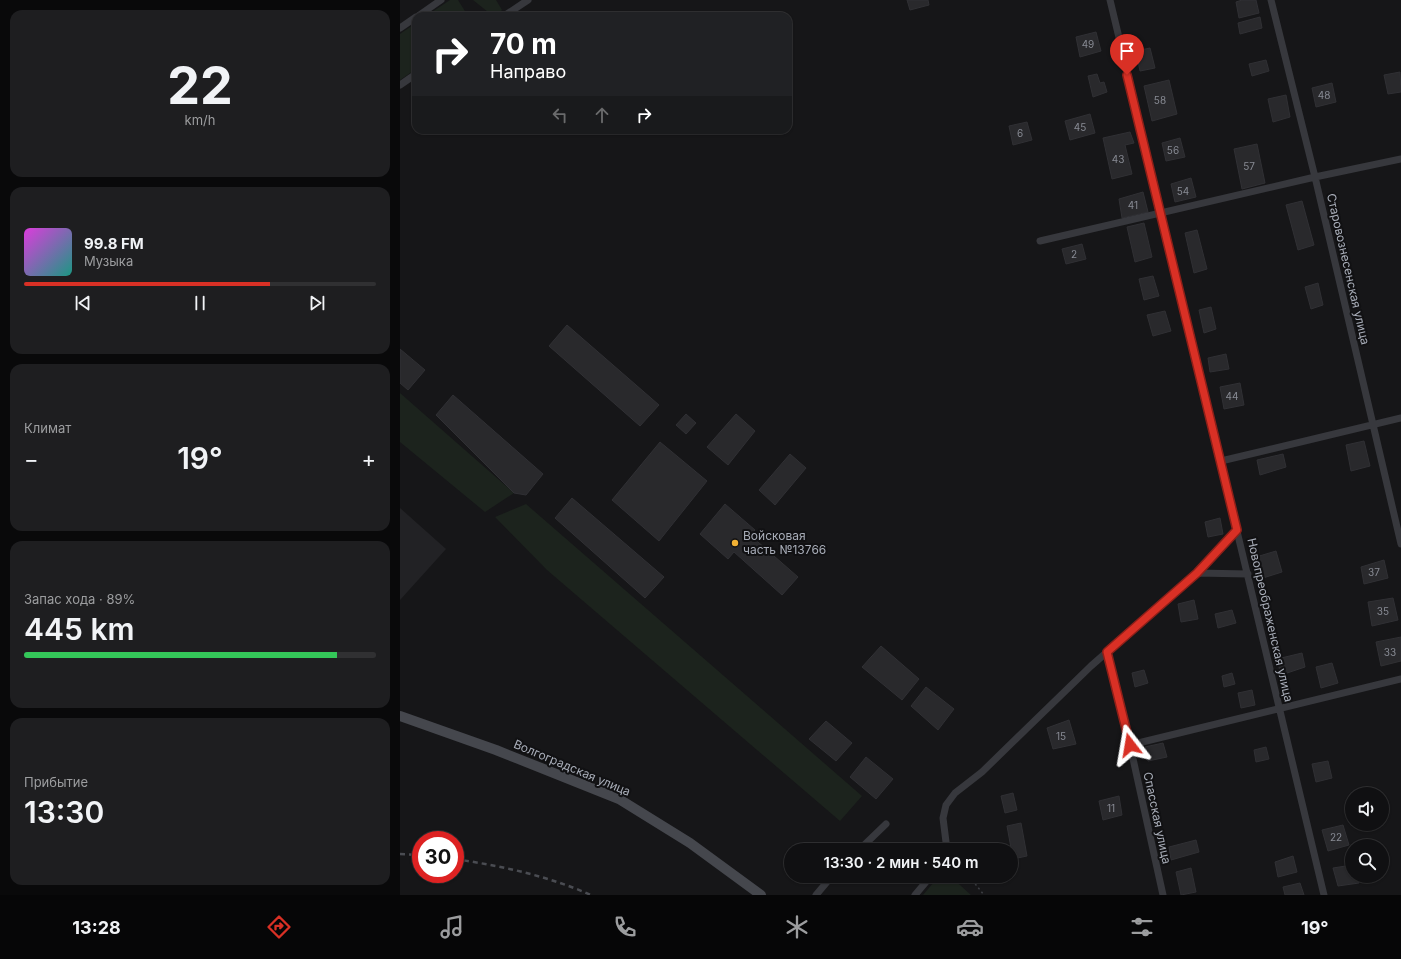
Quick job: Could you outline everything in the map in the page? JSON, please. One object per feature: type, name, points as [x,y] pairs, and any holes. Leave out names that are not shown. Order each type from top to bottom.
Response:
[{"type":"main road","name":"Волгоградская улица","points":[[400,716],[496,750],[620,799],[690,843],[761,895]]},
{"type":"street","points":[[424,12],[441,0]]},
{"type":"street","points":[[515,12],[528,0]]},
{"type":"street","name":"Новопреображенская улица","points":[[1110,0],[1324,895]]},
{"type":"street","name":"Старовознесенская улица","points":[[1271,0],[1315,177],[1401,544]]},
{"type":"street","points":[[400,28],[412,20]]},
{"type":"street","points":[[400,85],[412,77]]},
{"type":"street","points":[[1040,241],[1315,177],[1401,159]]},
{"type":"street","points":[[1221,461],[1401,418]]},
{"type":"street","points":[[946,843],[943,818],[946,805],[955,793],[982,772],[1107,652],[1197,573],[1237,530]]},
{"type":"street","points":[[1197,573],[1248,574]]},
{"type":"street","name":"Спасская улица","points":[[1107,652],[1130,745],[1163,895]]},
{"type":"street","points":[[1130,745],[1401,679]]},
{"type":"street","points":[[867,843],[886,824]]},
{"type":"street","points":[[816,895],[826,883]]},
{"type":"street","points":[[915,895],[925,883]]},
{"type":"path","points":[[975,883],[984,895]]},
{"type":"shaded area","points":[[450,0],[458,0],[466,12],[432,12]]},
{"type":"shaded area","points":[[473,0],[496,0],[502,10],[500,12],[488,12]]},
{"type":"shaded area","points":[[412,26],[412,72],[400,80],[400,34]]},
{"type":"shaded area","points":[[400,393],[514,493],[485,512],[400,442]]},
{"type":"shaded area","points":[[526,504],[862,796],[840,821],[547,570],[495,517]]},
{"type":"shaded area","points":[[400,508],[446,549],[400,600]]},
{"type":"shaded area","points":[[933,883],[958,883],[971,895],[923,895]]},
{"type":"building","points":[[907,0],[928,0],[929,5],[910,10]]},
{"type":"building","points":[[1242,0],[1256,0],[1259,13],[1239,18],[1236,2]]},
{"type":"building","points":[[1260,17],[1262,28],[1240,34],[1238,23]]},
{"type":"building","points":[[1096,32],[1101,51],[1080,57],[1076,37]]},
{"type":"building","points":[[1150,48],[1155,68],[1140,71],[1136,51]]},
{"type":"building","points":[[1266,60],[1269,71],[1252,76],[1249,64]]},
{"type":"building","points":[[1400,72],[1401,92],[1388,94],[1384,75]]},
{"type":"building","points":[[1097,74],[1100,83],[1104,82],[1107,92],[1093,97],[1088,76]]},
{"type":"building","points":[[1169,80],[1177,114],[1152,121],[1144,86]]},
{"type":"building","points":[[1332,83],[1336,102],[1316,107],[1312,88]]},
{"type":"building","points":[[1286,95],[1290,117],[1273,122],[1268,99]]},
{"type":"building","points":[[1090,114],[1095,133],[1070,140],[1065,121]]},
{"type":"building","points":[[1027,122],[1032,140],[1013,145],[1009,126]]},
{"type":"building","points":[[1130,132],[1134,143],[1125,145],[1132,174],[1112,179],[1103,138]]},
{"type":"building","points":[[1180,138],[1185,157],[1166,161],[1162,143]]},
{"type":"building","points":[[1257,144],[1265,183],[1242,189],[1234,149]]},
{"type":"building","points":[[1191,178],[1196,197],[1175,202],[1171,184]]},
{"type":"building","points":[[1143,192],[1148,212],[1122,218],[1119,199]]},
{"type":"building","points":[[1302,201],[1314,245],[1298,250],[1286,205]]},
{"type":"building","points":[[1144,223],[1152,257],[1135,262],[1127,227]]},
{"type":"building","points":[[1197,230],[1207,269],[1194,273],[1185,233]]},
{"type":"building","points":[[1082,244],[1086,259],[1066,264],[1062,249]]},
{"type":"building","points":[[1153,276],[1159,296],[1144,300],[1139,279]]},
{"type":"building","points":[[1318,283],[1323,305],[1311,309],[1305,287]]},
{"type":"building","points":[[1211,307],[1216,329],[1204,333],[1199,310]]},
{"type":"building","points":[[1165,311],[1171,331],[1153,336],[1147,315]]},
{"type":"building","points":[[567,325],[659,405],[640,426],[549,346]]},
{"type":"building","points":[[400,349],[425,370],[408,390],[400,383]]},
{"type":"building","points":[[1226,354],[1229,369],[1210,372],[1208,358]]},
{"type":"building","points":[[1240,383],[1244,405],[1224,409],[1220,387]]},
{"type":"building","points":[[453,395],[543,474],[526,495],[514,493],[436,415]]},
{"type":"building","points":[[686,414],[696,423],[686,434],[676,425]]},
{"type":"building","points":[[736,414],[755,431],[728,465],[707,447]]},
{"type":"building","points":[[1364,441],[1370,466],[1351,471],[1346,445]]},
{"type":"building","points":[[660,442],[707,481],[659,541],[612,500]]},
{"type":"building","points":[[790,454],[806,468],[775,505],[759,490]]},
{"type":"building","points":[[1283,454],[1286,467],[1260,475],[1257,460]]},
{"type":"building","points":[[572,498],[664,577],[645,598],[555,518]]},
{"type":"building","name":"Войсковая часть №13766","points":[[725,504],[755,530],[750,535],[798,577],[782,595],[734,552],[728,559],[700,534]]},
{"type":"building","points":[[1220,518],[1223,534],[1208,537],[1205,522]]},
{"type":"building","points":[[1276,551],[1282,572],[1263,578],[1256,557]]},
{"type":"building","points":[[1384,560],[1388,578],[1364,584],[1361,567]]},
{"type":"building","points":[[1393,598],[1398,620],[1372,626],[1368,602]]},
{"type":"building","points":[[1194,600],[1198,619],[1181,622],[1178,604]]},
{"type":"building","points":[[1232,610],[1236,623],[1218,628],[1215,614]]},
{"type":"building","points":[[1401,637],[1401,661],[1381,666],[1376,642]]},
{"type":"building","points":[[881,646],[919,679],[902,700],[862,667]]},
{"type":"building","points":[[1302,653],[1305,667],[1281,675],[1277,659]]},
{"type":"building","points":[[1332,663],[1338,683],[1321,688],[1316,667]]},
{"type":"building","points":[[1144,670],[1148,683],[1135,687],[1132,673]]},
{"type":"building","points":[[1232,673],[1235,684],[1224,687],[1222,676]]},
{"type":"building","points":[[926,687],[954,709],[938,730],[911,706]]},
{"type":"building","points":[[1252,690],[1255,705],[1241,708],[1238,693]]},
{"type":"building","points":[[1069,720],[1076,744],[1053,749],[1047,728]]},
{"type":"building","points":[[826,721],[852,743],[836,761],[809,739]]},
{"type":"building","points":[[1163,743],[1167,757],[1148,761],[1145,747]]},
{"type":"building","points":[[1266,747],[1269,759],[1256,762],[1254,750]]},
{"type":"building","points":[[866,757],[893,779],[876,799],[850,777]]},
{"type":"building","points":[[1328,761],[1332,778],[1316,782],[1312,764]]},
{"type":"building","points":[[1013,793],[1017,810],[1005,813],[1001,796]]},
{"type":"building","points":[[1119,796],[1122,815],[1103,820],[1099,801]]},
{"type":"building","points":[[1021,823],[1027,856],[1018,858],[1018,843],[1010,843],[1007,826]]},
{"type":"building","points":[[1343,825],[1347,839],[1345,839],[1345,846],[1328,851],[1322,830]]},
{"type":"building","points":[[1196,840],[1199,852],[1171,860],[1169,847]]},
{"type":"building","points":[[1293,856],[1297,872],[1278,877],[1275,862]]},
{"type":"building","points":[[1345,866],[1345,883],[1359,883],[1338,886],[1333,868]]},
{"type":"building","points":[[1191,868],[1196,892],[1181,895],[1176,872]]},
{"type":"building","points":[[1300,883],[1304,895],[1285,895],[1283,887]]},
{"type":"railway","points":[[400,854],[412,855]]},
{"type":"railway","points":[[464,861],[524,872],[558,882],[591,895]]},
{"type":"place","name":"Войсковая часть №13766","points":[[735,543]]},
{"type":"route","points":[[1127,75],[1237,530],[1197,573],[1172,593],[1107,652],[1130,745]]}]
